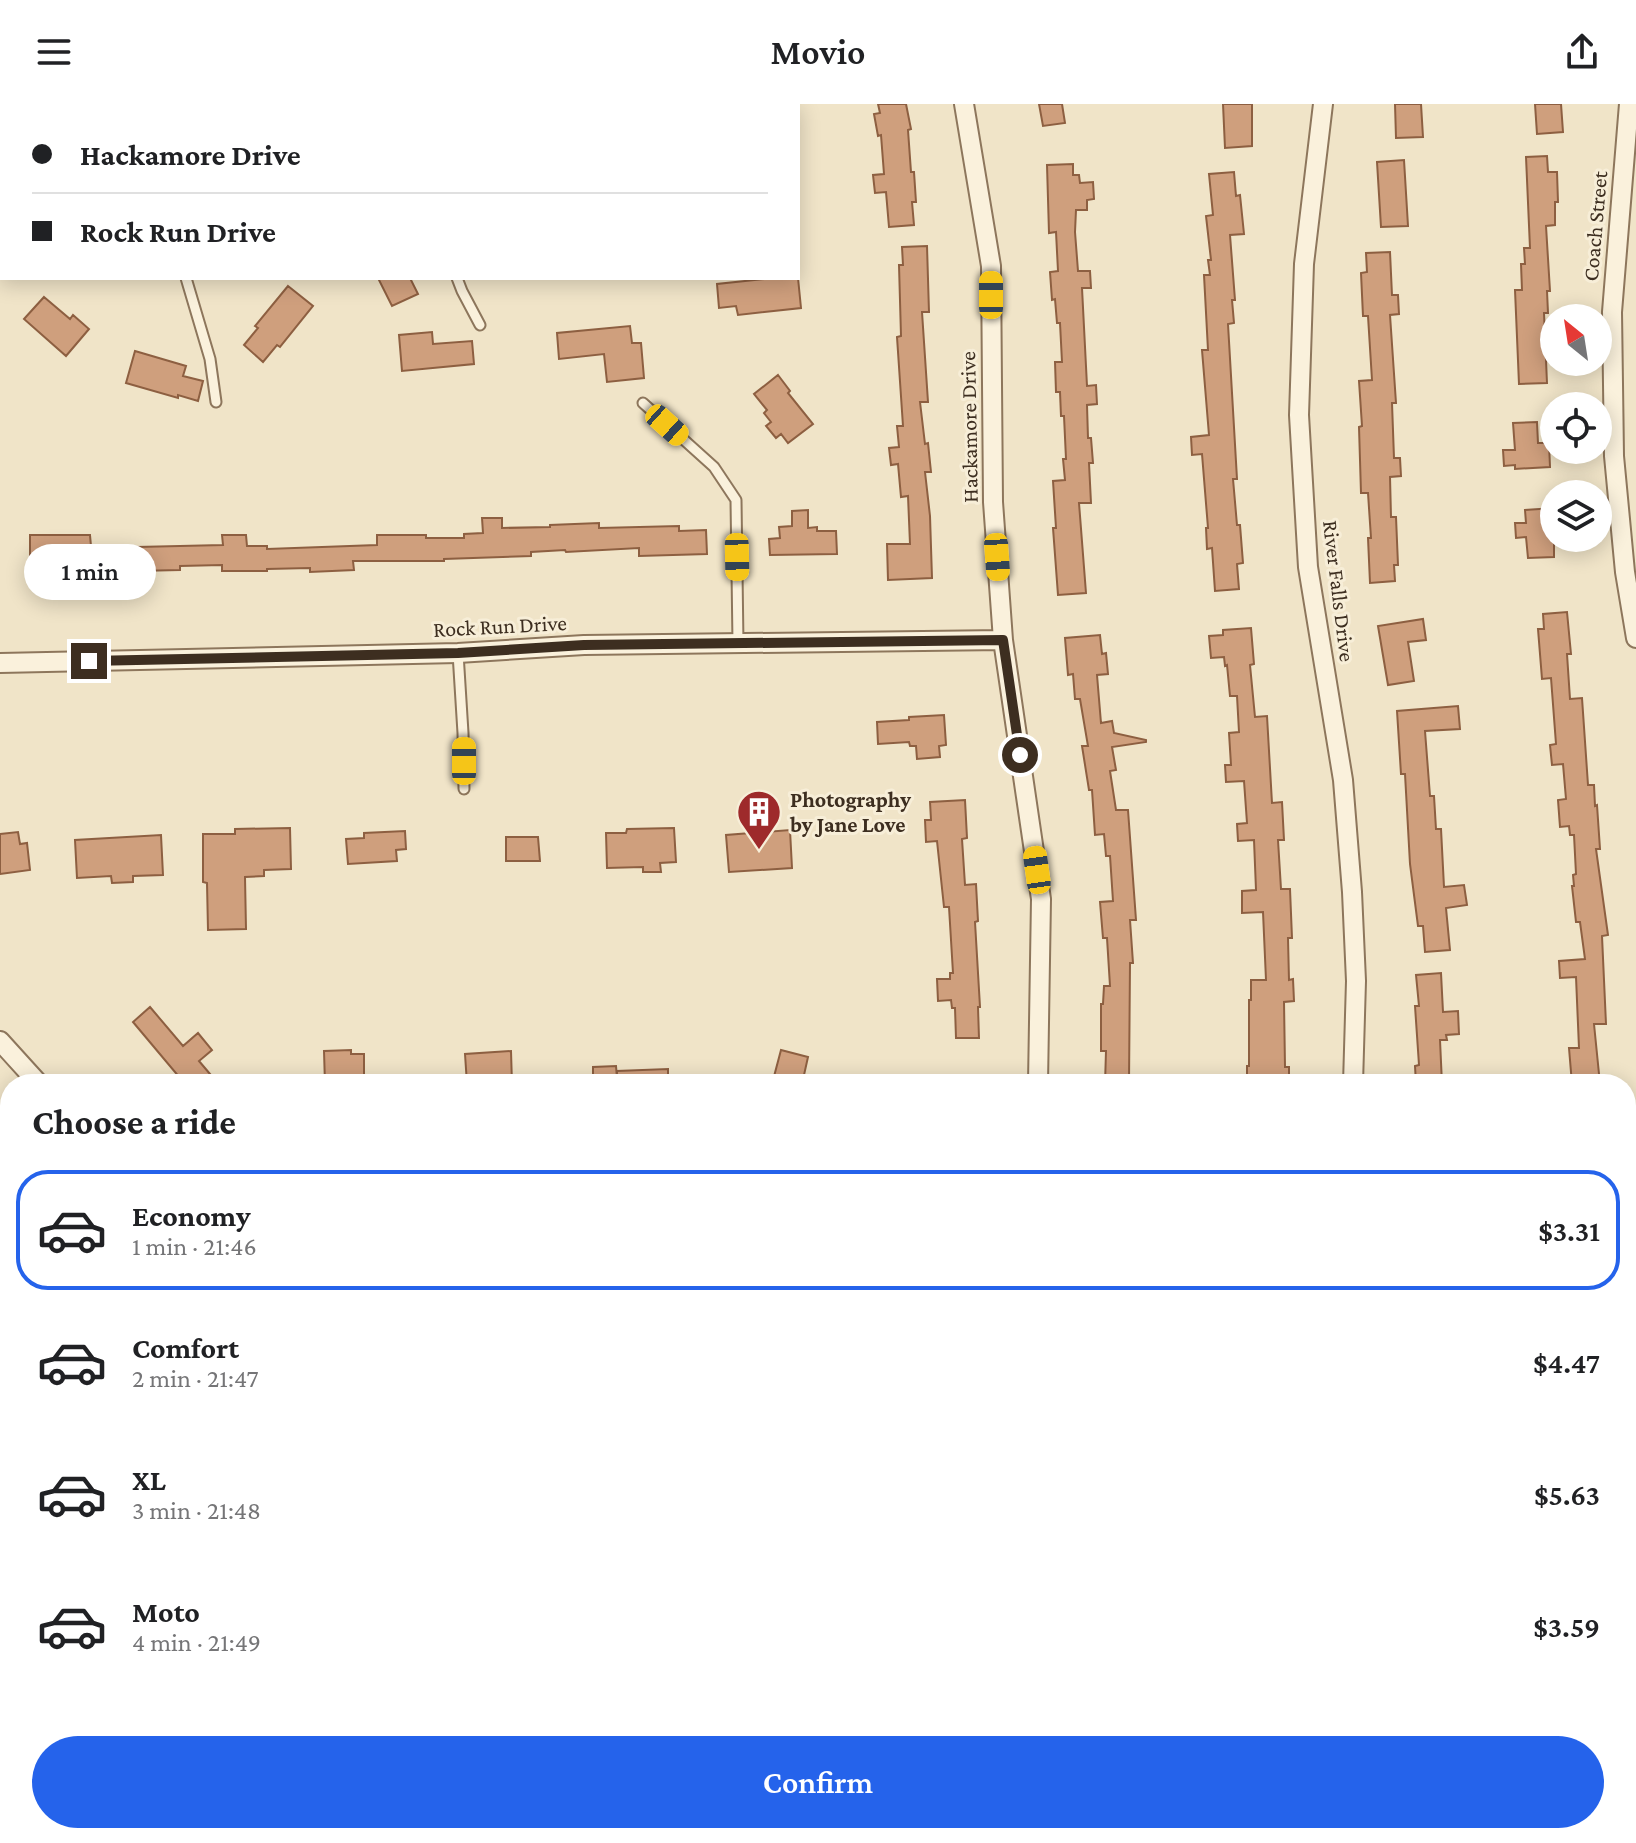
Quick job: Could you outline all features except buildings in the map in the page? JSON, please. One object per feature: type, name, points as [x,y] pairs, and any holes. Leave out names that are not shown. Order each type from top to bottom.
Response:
[{"type":"street","name":"Hackamore Drive","points":[[964,104],[991,266],[993,502],[1003,640],[1041,899],[1038,1074]]},
{"type":"street","name":"River Falls Drive","points":[[1323,104],[1304,264],[1299,415],[1308,567],[1343,780],[1356,981],[1353,1074]]},
{"type":"street","name":"Coach Street","points":[[1629,104],[1612,312],[1614,456],[1625,572],[1636,638]]},
{"type":"street","name":"Rock Run Drive","points":[[0,663],[458,653],[584,645],[1003,640]]},
{"type":"street","points":[[0,1041],[30,1074]]},
{"type":"lane","points":[[187,280],[210,359],[216,402]]},
{"type":"lane","points":[[458,280],[480,325]]},
{"type":"lane","points":[[643,403],[714,467],[736,500],[738,643]]},
{"type":"lane","points":[[458,653],[464,789]]},
{"type":"place","name":"Photography by Jane Love","points":[[759,851]]},
{"type":"route","points":[[89,661],[458,653],[584,645],[1003,640],[1020,755]]}]
